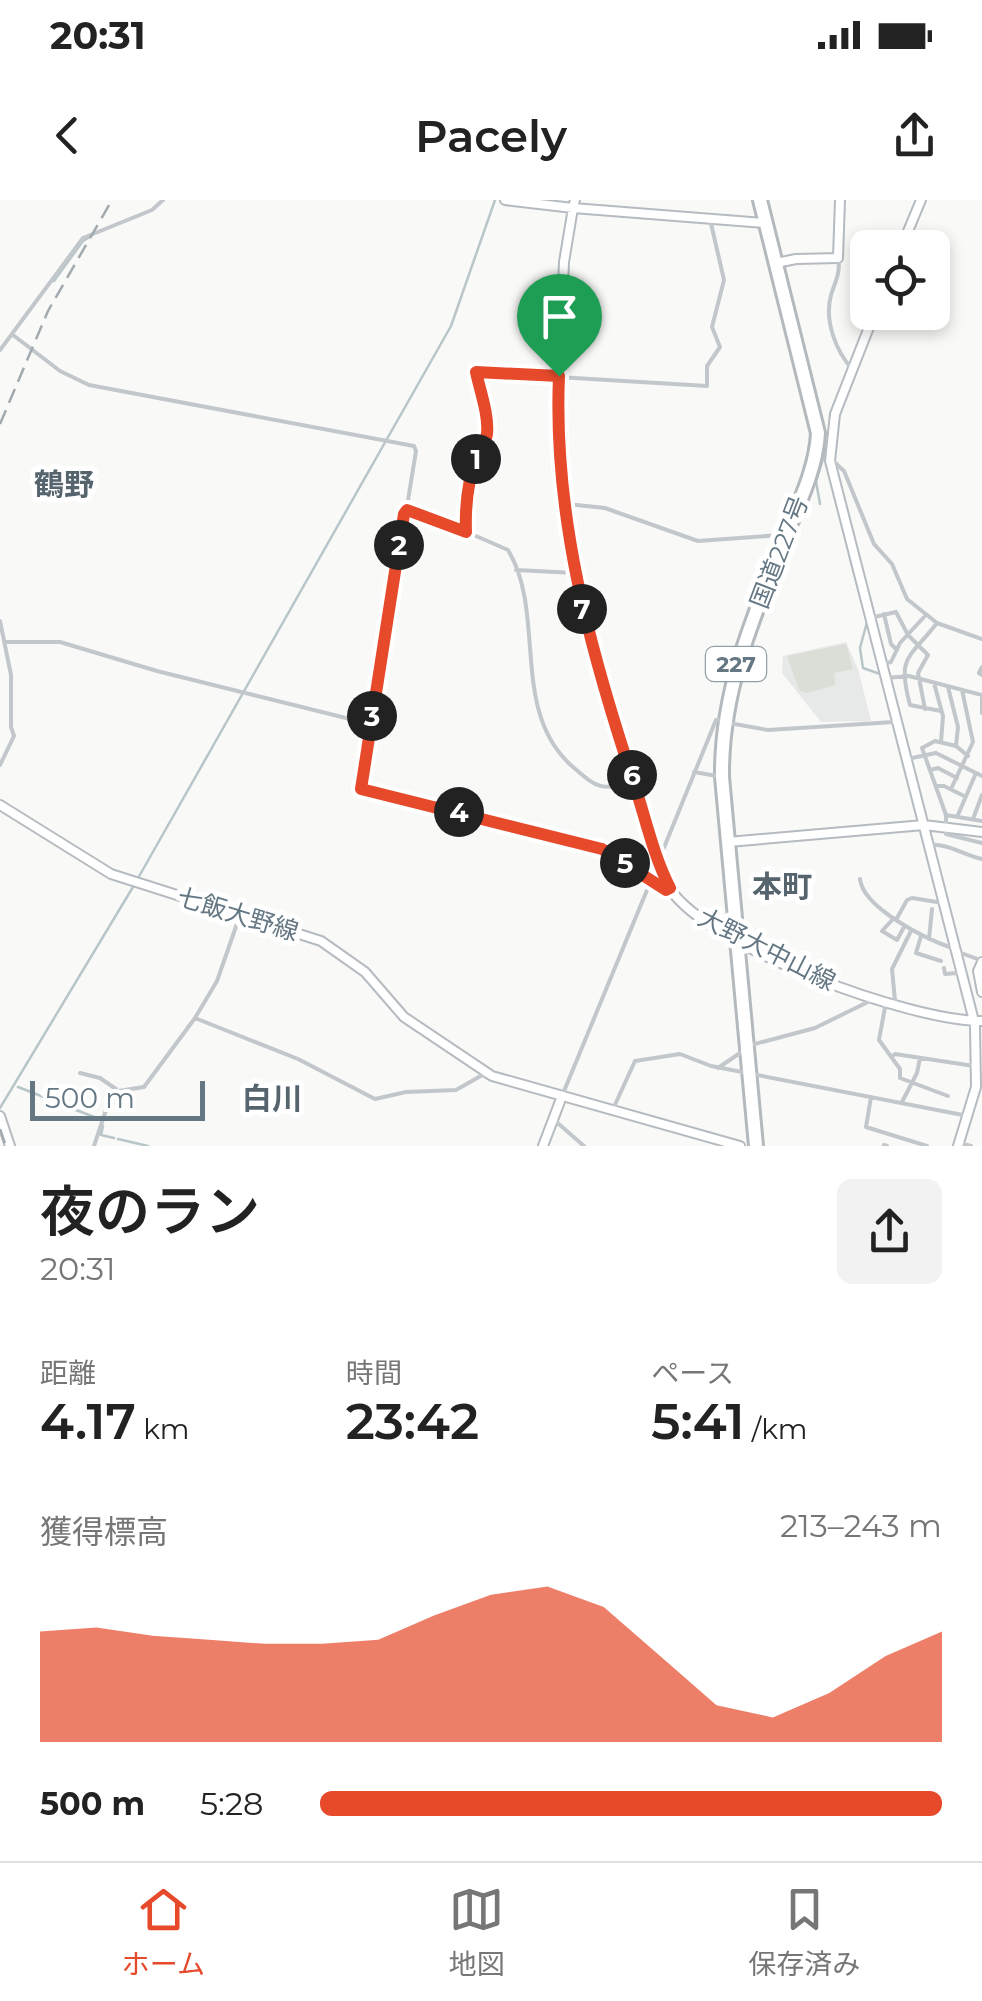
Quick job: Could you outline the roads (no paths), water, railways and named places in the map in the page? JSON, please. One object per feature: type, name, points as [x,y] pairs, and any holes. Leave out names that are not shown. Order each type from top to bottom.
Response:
[{"type":"highway","name":"国道227号","points":[[758,1146],[724,778],[726,722],[736,666],[787,537],[824,426],[762,200]]},
{"type":"main road","points":[[505,200],[768,223]]},
{"type":"main road","points":[[778,262],[838,258],[840,200]]},
{"type":"main road","points":[[908,230],[921,200]]},
{"type":"main road","name":"大野大中山線","points":[[574,204],[564,262],[557,419],[575,573],[590,644],[670,888],[686,907],[739,940],[811,976],[890,1004],[954,1020],[978,1021]]},
{"type":"main road","points":[[868,330],[824,426],[906,759],[978,1021],[975,1095],[958,1145]]},
{"type":"main road","name":"七飯大野線","points":[[0,805],[92,865],[321,941],[364,972],[404,1017],[486,1073],[740,1146]]},
{"type":"main road","points":[[730,842],[924,825],[982,832]]},
{"type":"main road","points":[[982,962],[978,971],[982,992]]},
{"type":"main road","points":[[542,1146],[562,1096]]},
{"type":"main road","points":[[0,1116],[10,1146]]},
{"type":"street","points":[[0,350],[83,238],[152,210],[162,200]]},
{"type":"street","points":[[466,532],[464,512],[470,497],[469,486],[487,434],[476,372],[707,386],[707,366],[720,347],[712,327],[724,284],[710,219]]},
{"type":"street","points":[[838,258],[837,285],[831,294],[833,335],[836,348],[852,370]]},
{"type":"street","points":[[13,335],[66,374],[88,385],[416,448],[361,789],[602,849],[666,890],[670,888]]},
{"type":"street","points":[[830,458],[844,471],[874,544],[892,564],[906,599],[925,616],[982,639]]},
{"type":"street","points":[[567,504],[605,508],[702,542],[787,537]]},
{"type":"street","points":[[407,510],[505,548],[516,570],[527,614],[528,650],[546,731],[567,762],[597,786],[607,789],[634,782]]},
{"type":"street","points":[[516,570],[575,573]]},
{"type":"street","points":[[870,618],[896,612],[908,635],[928,656],[918,669],[926,709]]},
{"type":"street","points":[[884,614],[897,650]]},
{"type":"street","points":[[882,664],[891,662],[925,616]]},
{"type":"street","points":[[0,622],[13,689],[14,736],[0,765]]},
{"type":"street","points":[[937,622],[903,666],[902,675],[910,706],[942,711]]},
{"type":"street","points":[[6,642],[58,641],[370,724]]},
{"type":"street","points":[[982,668],[978,673],[982,675]]},
{"type":"street","points":[[886,678],[902,675],[982,695],[982,712]]},
{"type":"street","points":[[934,683],[942,711],[941,742]]},
{"type":"street","points":[[948,687],[958,727],[956,746]]},
{"type":"street","points":[[951,789],[972,746],[973,733],[962,690]]},
{"type":"street","points":[[562,1096],[716,720],[774,730],[897,722]]},
{"type":"street","points":[[968,756],[956,746],[941,742],[923,745],[946,815],[948,837],[982,844]]},
{"type":"street","points":[[972,746],[982,755]]},
{"type":"street","points":[[906,759],[936,753],[979,774],[964,796],[957,817]]},
{"type":"street","points":[[930,770],[938,768],[956,778]]},
{"type":"street","points":[[694,772],[724,778]]},
{"type":"street","points":[[936,786],[964,796]]},
{"type":"street","points":[[973,819],[982,795]]},
{"type":"street","points":[[946,815],[982,821]]},
{"type":"street","points":[[929,845],[945,844],[964,855],[982,857]]},
{"type":"street","points":[[860,879],[866,894],[911,931],[982,962]]},
{"type":"street","points":[[904,926],[897,940],[882,932],[907,900],[944,903]]},
{"type":"street","points":[[930,940],[932,909]]},
{"type":"street","points":[[80,1073],[100,1078],[116,1089],[144,1087],[195,1018],[218,977],[240,914]]},
{"type":"street","points":[[911,931],[892,969],[890,1004],[880,1040],[900,1070],[900,1078],[948,1096]]},
{"type":"street","points":[[922,936],[916,953],[942,964],[944,974],[962,973]]},
{"type":"street","points":[[718,1068],[750,1046],[815,1028],[874,999]]},
{"type":"street","points":[[195,1018],[298,1058],[370,1098],[456,1090],[486,1073]]},
{"type":"street","points":[[613,1110],[632,1063],[640,1058],[680,1054],[718,1068],[968,1116]]},
{"type":"street","points":[[891,1057],[895,1054],[978,1068]]},
{"type":"street","points":[[902,1102],[920,1058]]},
{"type":"street","points":[[94,1146],[104,1108],[116,1089]]},
{"type":"street","points":[[872,1096],[866,1128],[927,1146]]},
{"type":"street","points":[[553,1119],[584,1146]]},
{"type":"street","points":[[885,1146],[888,1134]]},
{"type":"street","points":[[958,1145],[970,1146]]},
{"type":"waterway","points":[[137,880],[451,326],[495,200]]},
{"type":"waterway","points":[[54,281],[90,237]]},
{"type":"waterway","points":[[820,504],[816,481],[828,443]]},
{"type":"waterway","points":[[850,558],[867,622],[860,648],[863,668],[880,674]]},
{"type":"waterway","points":[[0,1108],[133,887]]},
{"type":"waterway","points":[[18,1087],[72,1108]]},
{"type":"waterway","points":[[76,1110],[97,1118]]},
{"type":"waterway","points":[[103,1126],[101,1135],[114,1138]]},
{"type":"waterway","points":[[118,1139],[148,1146]]},
{"type":"railway","points":[[0,424],[48,311],[112,200]]},
{"type":"railway","points":[[0,1129],[6,1146]]},
{"type":"district","name":"鶴野","points":[[64,485]]},
{"type":"district","name":"本町","points":[[782,887]]},
{"type":"district","name":"白川","points":[[272,1099]]}]
